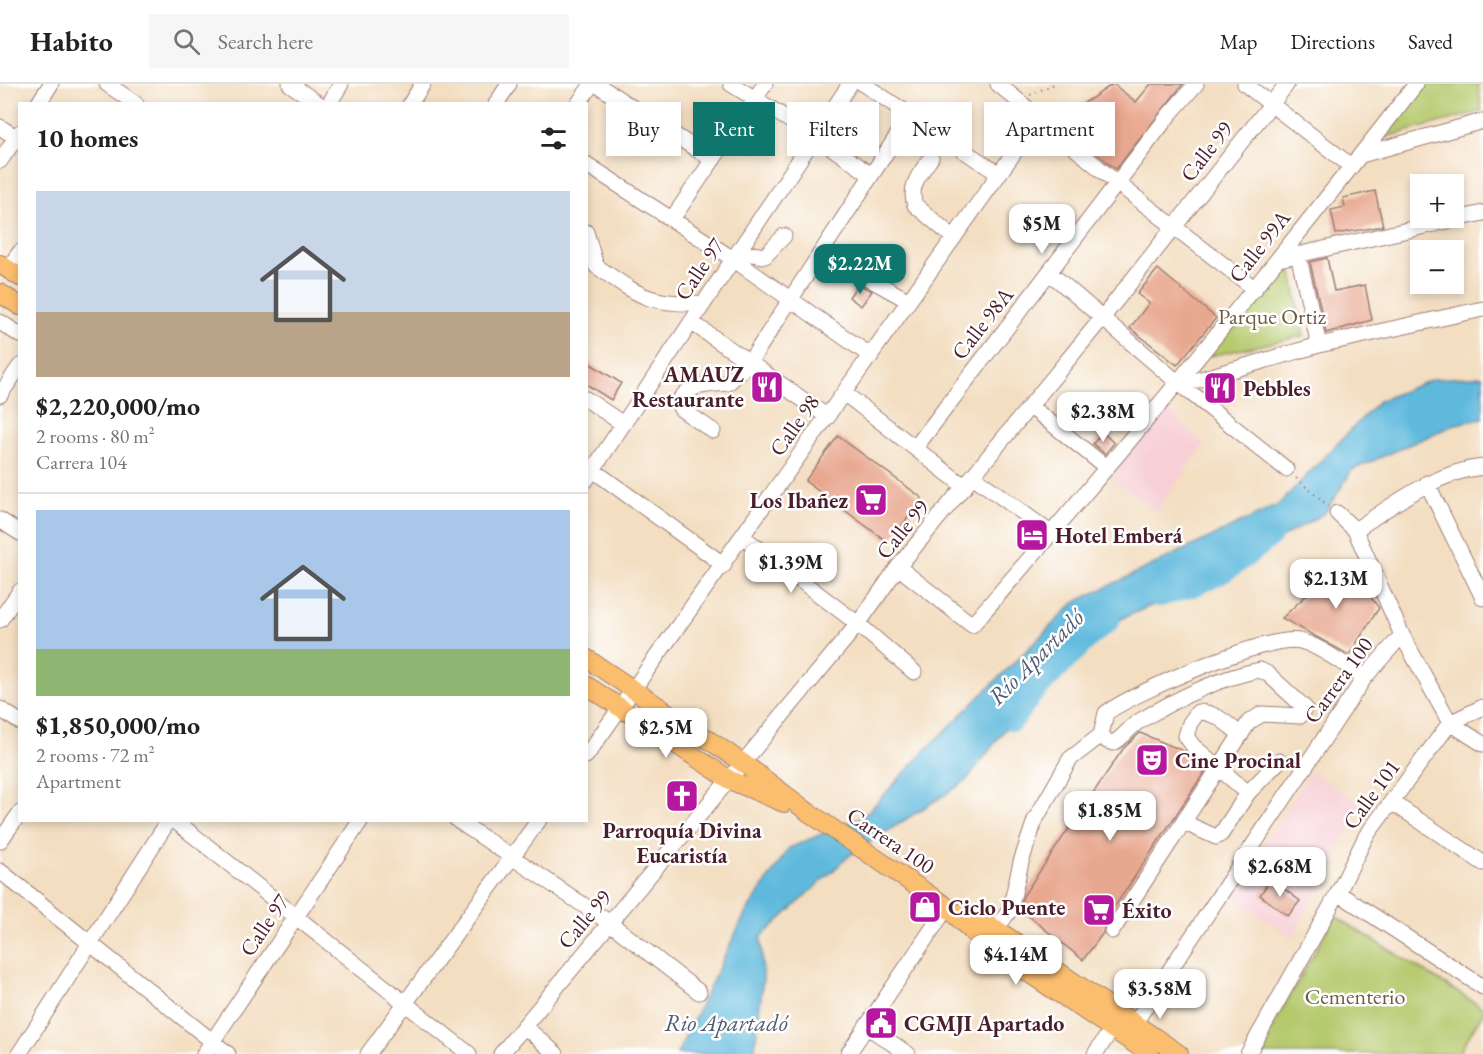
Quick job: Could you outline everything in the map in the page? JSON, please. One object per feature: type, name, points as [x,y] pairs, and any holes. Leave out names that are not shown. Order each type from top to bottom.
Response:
[{"type":"main road","points":[[0,293],[18,305]]},
{"type":"main road","name":"Carrera 100","points":[[588,659],[743,763],[808,812],[919,888],[948,907],[996,929],[1123,1026],[1150,1054]]},
{"type":"main road","name":"Carrera 100","points":[[588,686],[730,780],[808,812]]},
{"type":"main road","name":"Carrera 100","points":[[948,907],[985,944],[1123,1026],[1179,1054]]},
{"type":"street","points":[[39,102],[51,84]]},
{"type":"street","points":[[107,84],[128,101]]},
{"type":"street","points":[[290,84],[316,102]]},
{"type":"street","points":[[330,102],[341,84]]},
{"type":"street","points":[[411,102],[423,84]]},
{"type":"street","points":[[579,102],[591,84]]},
{"type":"street","points":[[596,84],[713,160]]},
{"type":"street","points":[[731,84],[787,119]]},
{"type":"street","points":[[672,219],[765,84]]},
{"type":"street","name":"Calle 97","points":[[838,102],[850,84]]},
{"type":"street","points":[[863,84],[891,103]]},
{"type":"street","name":"Calle 98A","points":[[915,448],[1117,183],[1196,84]]},
{"type":"street","points":[[1245,84],[1271,105],[1356,160],[1483,122]]},
{"type":"street","name":"Calle 99","points":[[501,1054],[858,624],[898,567],[1103,317],[1287,84]]},
{"type":"street","name":"Calle 99A","points":[[898,567],[972,625],[1052,534],[1178,383],[1416,84]]},
{"type":"street","points":[[1000,85],[1017,100]]},
{"type":"street","points":[[0,127],[18,136],[0,161]]},
{"type":"street","points":[[713,431],[681,409],[678,403],[681,396],[702,384],[728,383],[749,363],[823,253],[891,145]]},
{"type":"street","name":"Calle 97","points":[[590,475],[802,156]]},
{"type":"street","points":[[844,156],[871,175]]},
{"type":"street","points":[[971,156],[999,174]]},
{"type":"street","name":"Calle 98","points":[[588,753],[744,537],[1012,156]]},
{"type":"street","points":[[1084,156],[1255,289]]},
{"type":"street","points":[[931,158],[918,176],[912,197],[915,205],[954,238]]},
{"type":"street","points":[[588,166],[736,256],[791,302],[871,356]]},
{"type":"street","points":[[1279,259],[1483,213]]},
{"type":"street","points":[[736,256],[765,256],[784,236]]},
{"type":"street","points":[[588,242],[596,266],[641,297],[664,303],[704,303]]},
{"type":"street","points":[[823,253],[909,302]]},
{"type":"street","points":[[9,270],[18,255]]},
{"type":"street","points":[[1298,255],[1319,345]]},
{"type":"street","points":[[1050,273],[1178,383],[1290,472]]},
{"type":"street","points":[[1178,383],[1319,345],[1483,309]]},
{"type":"street","points":[[0,322],[18,334]]},
{"type":"street","points":[[691,322],[828,417]]},
{"type":"street","points":[[0,395],[18,369]]},
{"type":"street","points":[[844,393],[915,448],[1052,534]]},
{"type":"street","points":[[588,400],[623,424]]},
{"type":"street","points":[[1030,407],[1107,468]]},
{"type":"street","points":[[1355,530],[1427,483],[1471,468],[1483,467]]},
{"type":"street","points":[[590,475],[724,565]]},
{"type":"street","points":[[1427,483],[1483,598]]},
{"type":"street","points":[[1337,513],[1355,530],[1402,635],[1450,723],[1483,744]]},
{"type":"street","points":[[0,520],[18,532]]},
{"type":"street","points":[[744,537],[858,624],[914,672]]},
{"type":"street","points":[[0,620],[18,594]]},
{"type":"street","name":"Carrera 100","points":[[1123,1026],[1365,677],[1402,635]]},
{"type":"street","points":[[996,929],[1010,910],[1021,862],[1035,820],[1070,759],[1101,735],[1106,713],[1124,700],[1192,669],[1281,641],[1300,641],[1365,677]]},
{"type":"street","points":[[1101,735],[1113,743],[1132,726],[1162,707],[1260,670],[1268,674],[1305,708],[1300,716],[1262,714],[1249,722],[1185,823],[1112,931]]},
{"type":"street","name":"Calle 101","points":[[1248,1054],[1338,893],[1366,836],[1450,723],[1483,707]]},
{"type":"street","points":[[0,709],[18,721]]},
{"type":"street","points":[[1241,735],[1208,712],[1197,712],[1186,736],[1193,746],[1248,794]]},
{"type":"street","points":[[1185,823],[1216,837],[1221,834],[1248,794],[1279,761]]},
{"type":"street","points":[[1393,802],[1483,863]]},
{"type":"street","points":[[0,841],[18,816]]},
{"type":"street","points":[[19,1054],[167,822]]},
{"type":"street","points":[[177,822],[469,1054]]},
{"type":"street","name":"Calle 97","points":[[208,1048],[361,822]]},
{"type":"street","points":[[460,822],[610,923],[699,992]]},
{"type":"street","points":[[368,1054],[538,822]]},
{"type":"street","points":[[0,871],[91,942],[208,1048],[228,1054]]},
{"type":"street","points":[[1338,893],[1483,987]]},
{"type":"street","points":[[848,1054],[948,907]]},
{"type":"street","points":[[524,1026],[556,1054]]},
{"type":"street","points":[[866,1026],[908,1054]]},
{"type":"street","points":[[1095,1054],[1123,1026]]},
{"type":"path","points":[[1017,100],[1054,84]]},
{"type":"path","points":[[1290,472],[1337,513]]},
{"type":"shaded area","points":[[1164,407],[1205,444],[1156,511],[1111,478]]},
{"type":"shaded area","points":[[1311,772],[1362,804],[1293,938],[1229,895]]},
{"type":"green space","points":[[1427,84],[1478,84],[1482,111],[1383,138]]},
{"type":"green space","name":"Parque Ortiz","points":[[1276,268],[1284,268],[1292,273],[1304,336],[1210,356],[1208,352]]},
{"type":"green space","name":"Cementerio","points":[[1335,916],[1483,1008],[1483,1013],[1458,1054],[1257,1054]]},
{"type":"water","name":"Rio Apartadó","points":[[1483,376],[1483,418],[1456,424],[1352,470],[1325,513],[1190,589],[1125,617],[1061,655],[966,781],[850,855],[761,937],[763,979],[754,1054],[677,1054],[745,914],[789,848],[864,816],[923,753],[1075,602],[1278,505],[1379,401],[1433,379]]},
{"type":"building","points":[[1113,84],[1136,102],[1151,84],[1183,84],[1116,169],[1100,156],[1115,156],[1115,102],[1086,102]]},
{"type":"building","points":[[1375,191],[1383,226],[1336,234],[1331,210],[1345,207],[1343,198]]},
{"type":"building","points":[[1327,258],[1334,291],[1365,285],[1372,320],[1326,333],[1310,262]]},
{"type":"building","points":[[1158,269],[1216,318],[1177,365],[1130,328],[1149,303],[1137,294]]},
{"type":"building","points":[[858,284],[872,291],[861,306],[849,297]]},
{"type":"building","points":[[588,362],[621,383],[611,400],[588,385]]},
{"type":"building","points":[[1102,432],[1114,443],[1105,454],[1093,444]]},
{"type":"building","points":[[838,436],[922,498],[889,543],[805,481]]},
{"type":"building","points":[[1343,561],[1379,608],[1349,655],[1282,618]]},
{"type":"building","points":[[1140,733],[1186,752],[1206,770],[1105,921],[1103,933],[1083,960],[1020,909],[1023,896],[1123,749]]},
{"type":"building","points":[[1271,879],[1300,901],[1288,916],[1260,895]]},
{"type":"waterway","name":"Río Apartadó","points":[[1159,596],[1192,586],[1219,574],[1244,558],[1271,536]]},
{"type":"waterway","name":"Río Apartadó","points":[[1013,720],[1031,695],[1089,637],[1109,621]]},
{"type":"place","name":"AMAUZ Restaurante","points":[[767,387]]},
{"type":"place","name":"Pebbles","points":[[1220,388]]},
{"type":"place","name":"Los Ibañez","points":[[871,500]]},
{"type":"place","name":"Hotel Emberá","points":[[1032,535]]},
{"type":"place","name":"Cine Procinal","points":[[1152,760]]},
{"type":"place","name":"Parroquía Divina Eucaristía","points":[[682,796]]},
{"type":"place","name":"Ciclo Puente","points":[[925,907]]},
{"type":"place","name":"Éxito","points":[[1099,910]]},
{"type":"place","name":"CGMJI Apartado","points":[[881,1023]]}]
